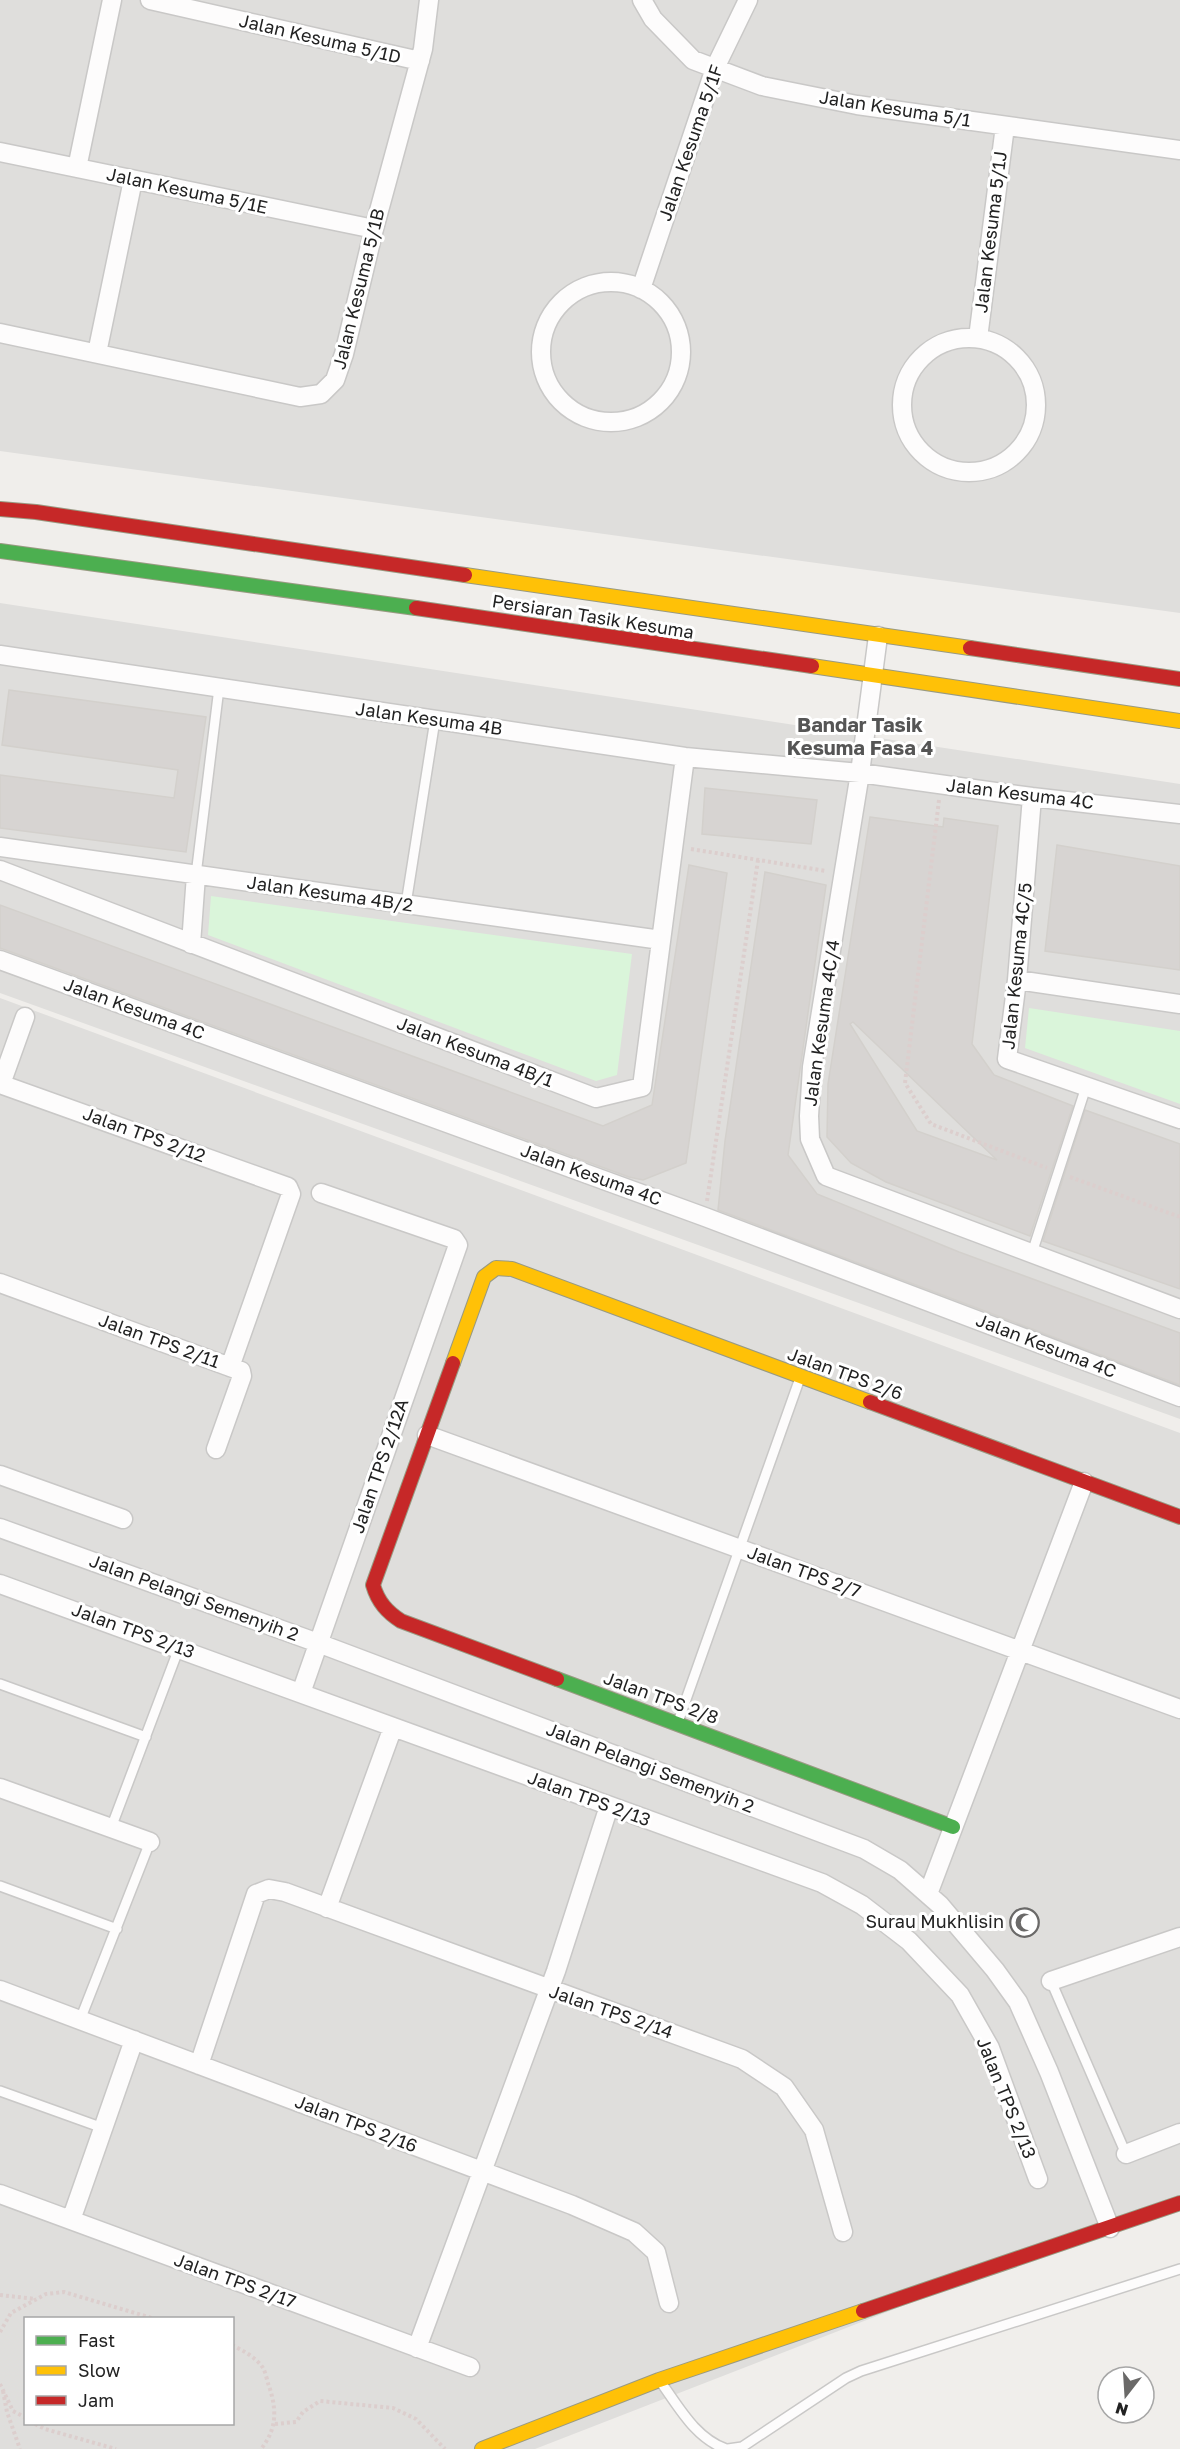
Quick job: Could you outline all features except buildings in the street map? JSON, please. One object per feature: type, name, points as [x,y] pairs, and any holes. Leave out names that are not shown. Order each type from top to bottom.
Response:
[{"type":"street","points":[[77,168],[112,0]]},
{"type":"street","name":"Jalan Kesuma 5/1D","points":[[150,0],[420,61]]},
{"type":"street","name":"Jalan Kesuma 5/1B","points":[[0,333],[300,397],[321,394],[335,380],[344,354],[374,229],[420,61],[429,0]]},
{"type":"street","name":"Jalan Kesuma 5/1","points":[[642,0],[653,19],[693,60],[762,86],[846,103],[1180,150]]},
{"type":"street","name":"Jalan Kesuma 5/1F","points":[[641,289],[715,68],[748,0]]},
{"type":"street","name":"Jalan Kesuma 5/1J","points":[[978,338],[1005,126]]},
{"type":"street","name":"Jalan Kesuma 5/1E","points":[[0,152],[374,229]]},
{"type":"street","points":[[97,353],[133,180]]},
{"type":"street","points":[[597,283],[619,283],[641,289],[661,303],[675,323],[681,346],[680,370],[669,392],[652,409],[630,420],[606,422],[584,417],[565,405],[551,388],[542,368],[541,345],[546,324],[558,305],[576,291],[597,283]]},
{"type":"street","points":[[978,338],[999,345],[1016,357],[1029,374],[1036,394],[1036,415],[1030,435],[1018,453],[1001,465],[981,472],[958,472],[935,464],[917,450],[905,430],[901,406],[904,383],[915,363],[933,348],[955,339],[978,338]]},
{"type":"street","name":"Persiaran Tasik Kesuma","points":[[0,507],[1180,679]]},
{"type":"street","name":"Persiaran Tasik Kesuma","points":[[0,551],[398,605],[1180,721]]},
{"type":"street","name":"Jalan Kesuma 4C/4","points":[[878,636],[860,773],[812,1067],[810,1138],[826,1176],[1180,1309]]},
{"type":"street","name":"Jalan Kesuma 4B","points":[[0,655],[685,757],[860,773]]},
{"type":"street","name":"Jalan Kesuma 4B/1","points":[[0,870],[596,1098],[642,1087],[685,757]]},
{"type":"street","name":"Jalan Kesuma 4C","points":[[860,773],[1032,797],[1180,814]]},
{"type":"street","name":"Jalan Kesuma 4C/5","points":[[1032,797],[1017,980],[1007,1059],[1180,1119]]},
{"type":"street","name":"Jalan Kesuma 4B/2","points":[[0,847],[661,940]]},
{"type":"street","points":[[191,944],[196,875]]},
{"type":"street","name":"Jalan Kesuma 4C","points":[[0,960],[705,1217],[1180,1396]]},
{"type":"street","points":[[1017,980],[1180,1004]]},
{"type":"street","points":[[1,1084],[25,1017]]},
{"type":"street","name":"Jalan TPS 2/12","points":[[1,1084],[288,1186],[291,1194],[230,1367]]},
{"type":"street","name":"Jalan TPS 2/12A","points":[[301,1693],[458,1245],[454,1239],[321,1193]]},
{"type":"street","name":"Jalan TPS 2/6","points":[[427,1435],[484,1277],[496,1268],[512,1269],[1180,1517]]},
{"type":"street","name":"Jalan TPS 2/11","points":[[0,1283],[241,1371],[242,1376],[216,1449]]},
{"type":"street","name":"Jalan TPS 2/7","points":[[427,1435],[1180,1709]]},
{"type":"street","name":"Jalan TPS 2/8","points":[[427,1435],[373,1585],[376,1600],[387,1612],[401,1621],[953,1827]]},
{"type":"street","points":[[0,1475],[123,1519]]},
{"type":"street","points":[[928,1894],[1084,1482]]},
{"type":"street","name":"Jalan Pelangi Semenyih 2","points":[[0,1528],[318,1642],[864,1850],[900,1870],[940,1905],[1018,2002],[1049,2072],[1110,2228]]},
{"type":"street","name":"Jalan TPS 2/13","points":[[0,1584],[822,1883],[862,1905],[909,1941],[960,1995],[990,2048],[1038,2179]]},
{"type":"street","points":[[327,1908],[393,1727]]},
{"type":"street","points":[[0,1788],[150,1842]]},
{"type":"street","points":[[417,2348],[549,1990],[609,1806]]},
{"type":"street","name":"Jalan TPS 2/14","points":[[199,2065],[256,1894],[269,1888],[742,2059],[784,2087],[814,2130],[843,2232]]},
{"type":"street","points":[[1051,1982],[1180,1937]]},
{"type":"street","name":"Jalan TPS 2/16","points":[[0,1990],[572,2205],[634,2232],[656,2252],[669,2303]]},
{"type":"street","points":[[71,2220],[134,2040]]},
{"type":"street","points":[[1126,2154],[1180,2133]]},
{"type":"street","name":"Jalan TPS 2/17","points":[[0,2194],[470,2367]]},
{"type":"street","points":[[482,2449],[659,2380],[1180,2203]]},
{"type":"lane","points":[[196,875],[219,688]]},
{"type":"lane","points":[[406,904],[435,720]]},
{"type":"lane","points":[[1032,1253],[1086,1087]]},
{"type":"lane","points":[[677,1724],[800,1377]]},
{"type":"lane","points":[[111,1828],[179,1648]]},
{"type":"lane","points":[[0,1684],[146,1737]]},
{"type":"lane","points":[[80,2020],[150,1842]]},
{"type":"lane","points":[[0,1886],[117,1929]]},
{"type":"lane","points":[[1051,1982],[1126,2154]]},
{"type":"lane","points":[[0,2091],[103,2128]]},
{"type":"lane","points":[[659,2380],[700,2434],[711,2444],[727,2449],[742,2447],[846,2378],[861,2371],[1180,2269]]},
{"type":"path","points":[[941,784],[905,1083],[931,1124],[1180,1217]]},
{"type":"path","points":[[673,846],[844,875]]},
{"type":"path","points":[[705,1217],[758,860]]},
{"type":"path","points":[[0,2332],[11,2313],[46,2294],[64,2292],[145,2317]]},
{"type":"path","points":[[0,2295],[37,2299]]},
{"type":"path","points":[[234,2346],[245,2351],[263,2367],[274,2400],[275,2424],[270,2438],[261,2449]]},
{"type":"path","points":[[0,2384],[14,2411],[24,2417]]},
{"type":"path","points":[[3,2391],[7,2412],[20,2449]]},
{"type":"path","points":[[275,2424],[296,2422],[303,2412],[320,2402],[393,2408],[416,2419],[445,2449]]},
{"type":"path","points":[[37,2425],[116,2449]]},
{"type":"shaded area","points":[[0,0],[1180,0],[1180,613],[0,451]]},
{"type":"shaded area","points":[[0,603],[1180,784],[1180,1419],[0,993]]},
{"type":"shaded area","points":[[0,998],[1180,1433],[1180,2198],[535,2449],[0,2449]]},
{"type":"green space","points":[[211,896],[632,954],[617,1075],[596,1081],[208,935]]},
{"type":"green space","points":[[1029,1008],[1180,1031],[1180,1104],[1025,1048]]},
{"type":"traffic: fast","points":[[0,551],[416,608]]},
{"type":"traffic: fast","points":[[557,1679],[953,1827]]},
{"type":"traffic: slow","points":[[465,575],[970,648]]},
{"type":"traffic: slow","points":[[812,666],[1180,721]]},
{"type":"traffic: slow","points":[[453,1363],[484,1277],[496,1268],[512,1269],[870,1402]]},
{"type":"traffic: slow","points":[[482,2449],[659,2380],[863,2311]]},
{"type":"traffic: jam","points":[[0,509],[36,512],[465,575]]},
{"type":"traffic: jam","points":[[416,608],[812,666]]},
{"type":"traffic: jam","points":[[970,648],[1180,679]]},
{"type":"traffic: jam","points":[[453,1363],[373,1585],[384,1606],[401,1621],[557,1679]]},
{"type":"traffic: jam","points":[[870,1402],[1180,1517]]},
{"type":"traffic: jam","points":[[863,2311],[1180,2203]]},
{"type":"place","name":"Surau Mukhlisin","points":[[1025,1922]]},
{"type":"district","name":"Bandar Tasik Kesuma Fasa 4","points":[[860,736]]}]
